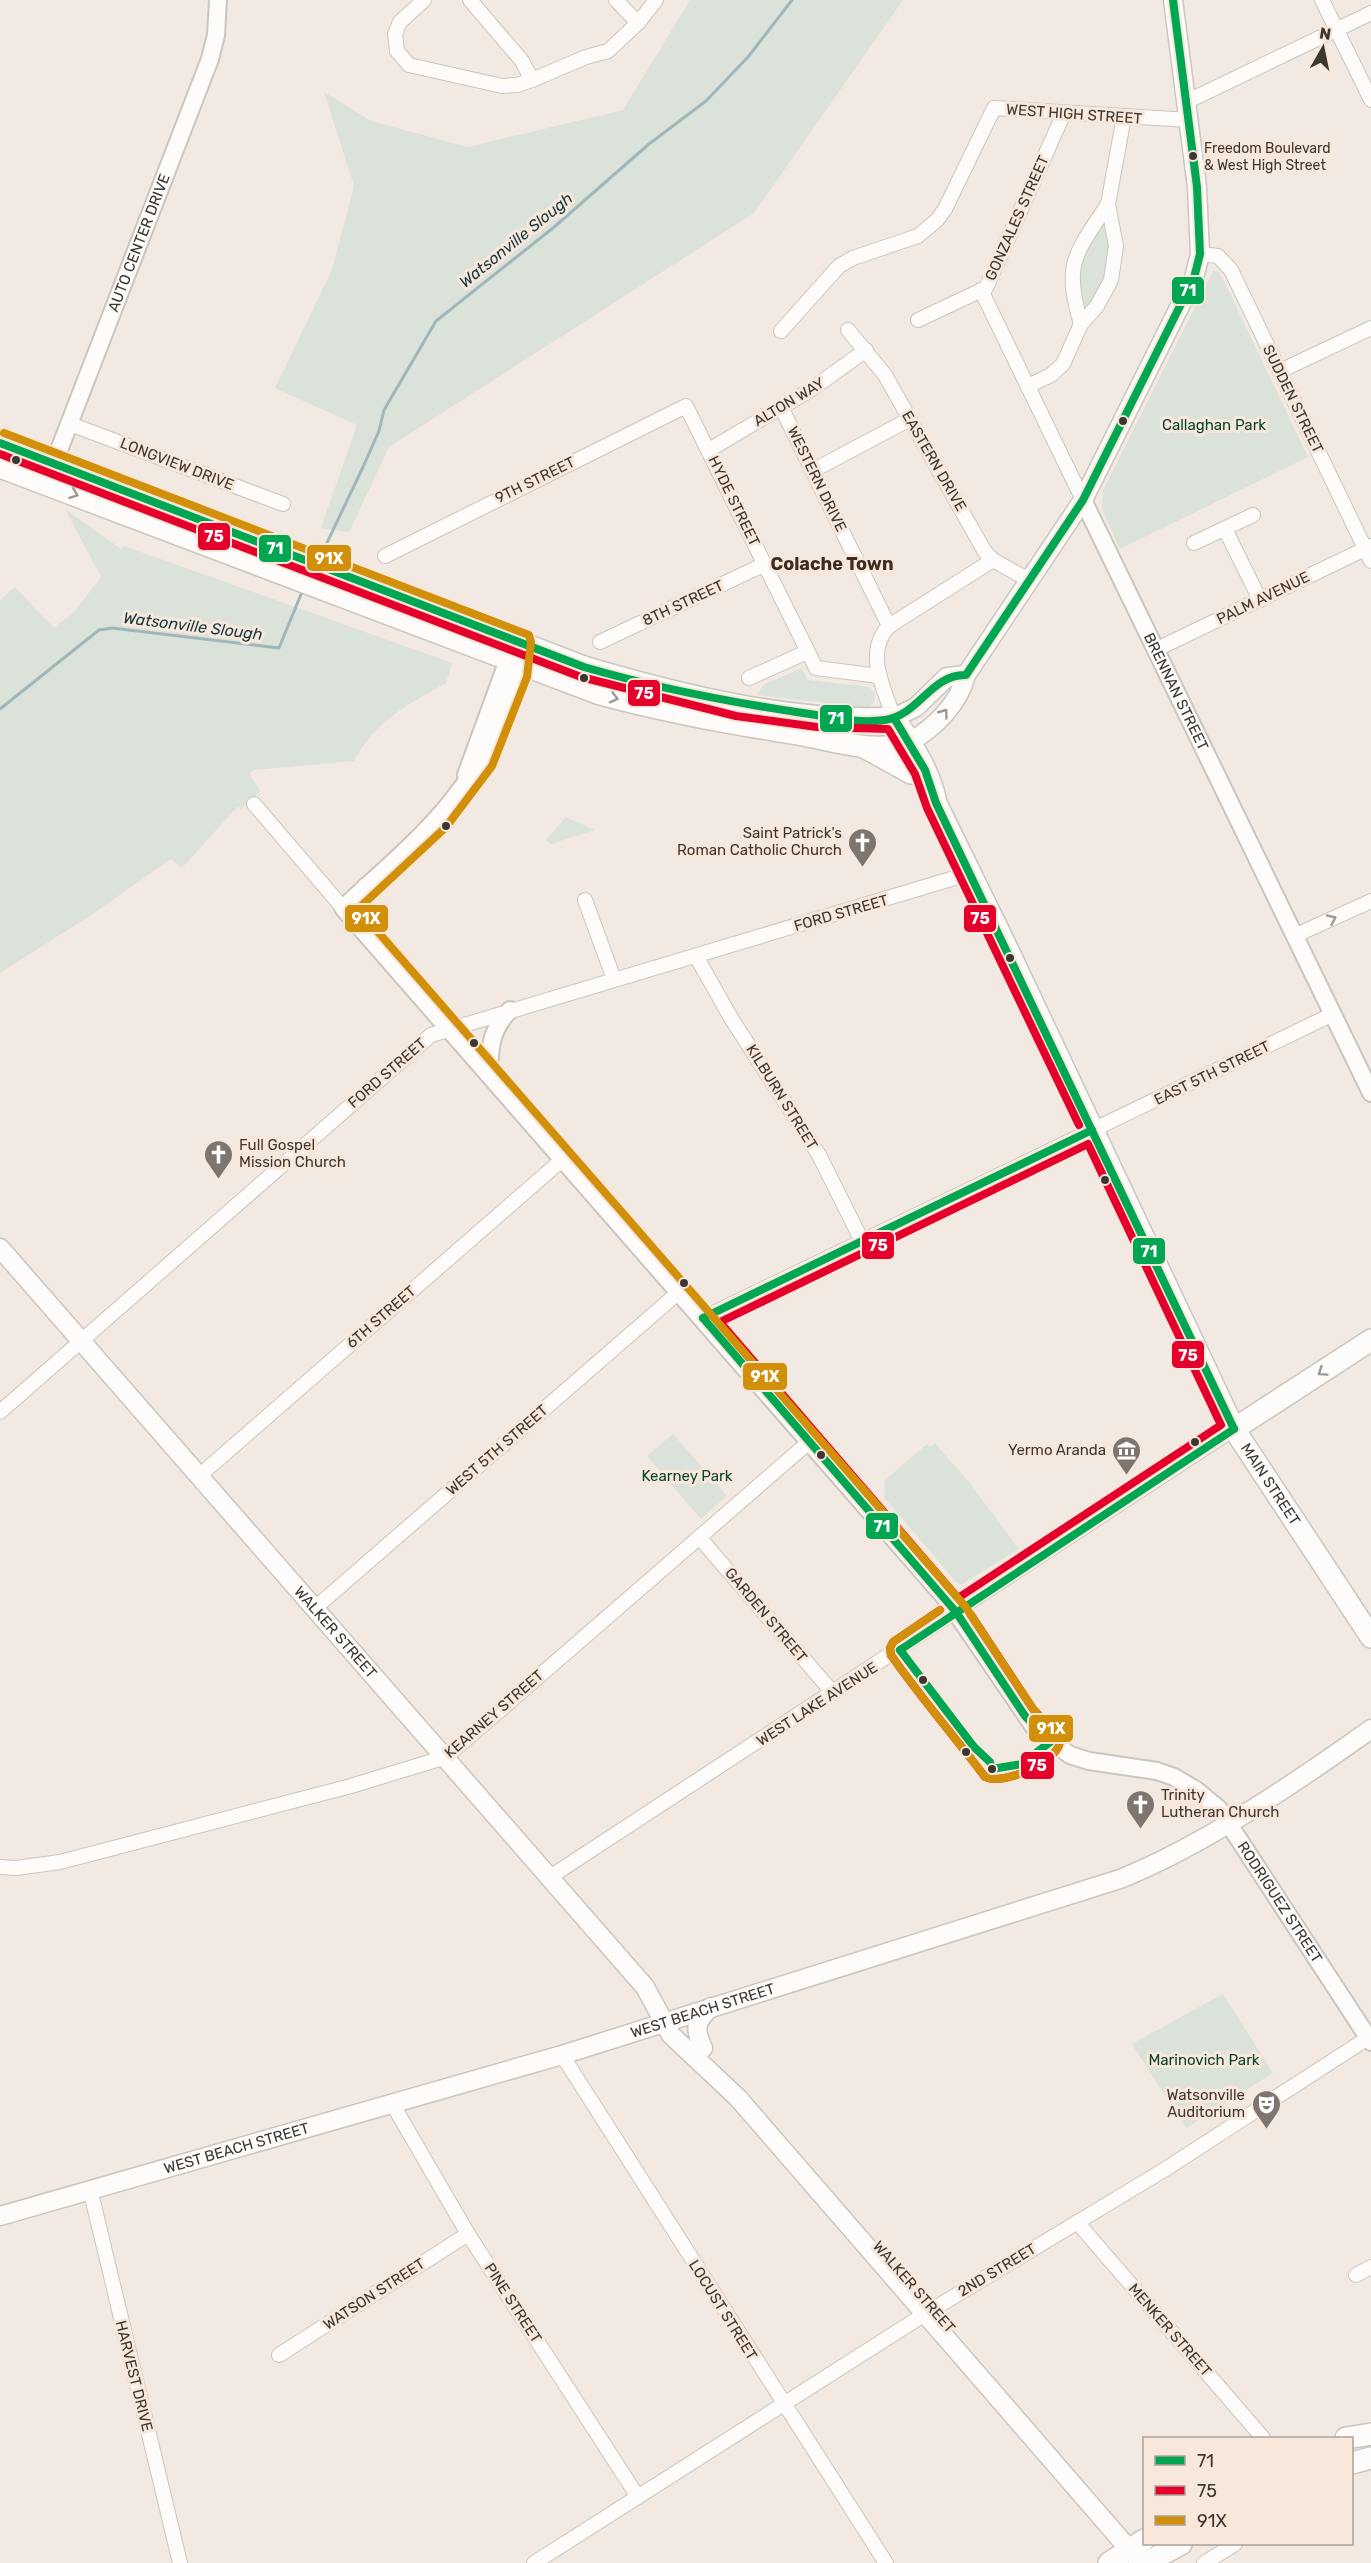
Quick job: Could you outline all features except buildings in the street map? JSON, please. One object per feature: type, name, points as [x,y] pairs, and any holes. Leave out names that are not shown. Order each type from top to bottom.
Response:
[{"type":"main road","points":[[0,466],[600,694],[666,712],[862,746],[904,744],[933,728],[963,686],[966,675],[1083,500],[1190,287],[1200,254],[1197,187],[1173,0]]},
{"type":"main road","points":[[0,442],[584,667],[685,694],[834,718],[864,720],[894,718],[916,707],[948,677],[966,675]]},
{"type":"main road","name":"AUTO CENTER DRIVE","points":[[46,484],[54,463]]},
{"type":"main road","name":"MAIN STREET","points":[[894,718],[904,744],[911,773],[922,798],[936,803]]},
{"type":"main road","name":"MAIN STREET","points":[[904,744],[934,791],[936,803],[1234,1429],[1371,1637]]},
{"type":"main road","points":[[862,746],[911,773]]},
{"type":"main road","name":"WALKER STREET","points":[[0,1248],[645,1987],[671,2036],[738,2098],[1144,2555]]},
{"type":"main road","points":[[1234,1429],[1371,1340]]},
{"type":"main road","name":"WEST BEACH STREET","points":[[0,2216],[393,2106],[1120,1879],[1149,1867],[1229,1822],[1371,1729]]},
{"type":"main road","points":[[703,2048],[697,2026],[699,2018],[711,2007]]},
{"type":"main road","name":"WALKER STREET","points":[[663,2023],[682,2031],[703,2048],[929,2311]]},
{"type":"main road","points":[[1353,2438],[1371,2434]]},
{"type":"main road","points":[[1353,2463],[1371,2458]]},
{"type":"main road","points":[[1108,2563],[1178,2545]]},
{"type":"street","name":"AUTO CENTER DRIVE","points":[[54,463],[210,59],[216,35],[218,0]]},
{"type":"street","points":[[424,0],[405,16],[397,28],[395,46],[404,62],[416,68],[502,86],[518,86],[586,57],[608,51],[638,23],[656,0]]},
{"type":"street","points":[[470,0],[522,61],[532,80]]},
{"type":"street","points":[[616,0],[638,23]]},
{"type":"street","points":[[1322,0],[1371,100]]},
{"type":"street","points":[[1186,102],[1371,13]]},
{"type":"street","name":"WEST HIGH STREET","points":[[781,331],[838,266],[853,258],[907,241],[937,220],[945,209],[994,108],[1189,120]]},
{"type":"street","name":"GONZALES STREET","points":[[918,320],[986,288],[1064,113]]},
{"type":"street","points":[[1081,324],[1072,289],[1073,265],[1084,240],[1108,204],[1124,117]]},
{"type":"street","points":[[1028,386],[1051,375],[1063,364],[1081,324],[1103,297],[1114,271],[1116,237],[1108,204]]},
{"type":"street","name":"SUDDEN STREET","points":[[1200,254],[1218,256],[1232,270],[1369,552]]},
{"type":"street","name":"BRENNAN STREET","points":[[981,290],[1331,1015],[1371,1093]]},
{"type":"street","points":[[1280,371],[1371,328]]},
{"type":"street","name":"EASTERN DRIVE","points":[[848,330],[885,375],[985,552],[993,560],[1029,580]]},
{"type":"street","name":"ALTON WAY","points":[[709,450],[812,389],[866,350]]},
{"type":"street","name":"HYDE STREET","points":[[686,406],[816,668],[879,676]]},
{"type":"street","name":"9TH STREET","points":[[385,556],[686,406]]},
{"type":"street","name":"WESTERN DRIVE","points":[[781,407],[814,470],[888,626]]},
{"type":"street","points":[[814,470],[910,419]]},
{"type":"street","name":"LONGVIEW DRIVE","points":[[70,424],[283,504]]},
{"type":"street","points":[[1194,543],[1253,514]]},
{"type":"street","points":[[1225,529],[1260,600]]},
{"type":"street","name":"PALM AVENUE","points":[[1155,650],[1369,552]]},
{"type":"street","points":[[894,718],[879,676],[878,647],[883,632],[888,626],[993,560]]},
{"type":"street","name":"8TH STREET","points":[[600,642],[765,564]]},
{"type":"street","points":[[343,908],[438,820],[483,760],[493,738],[521,642]]},
{"type":"street","points":[[749,678],[807,652]]},
{"type":"street","name":"RODRIGUEZ STREET","points":[[254,804],[703,1318],[956,1612],[1025,1716],[1050,1742],[1070,1755],[1089,1761],[1174,1777],[1208,1798],[1229,1822],[1370,2039]]},
{"type":"street","name":"FORD STREET","points":[[0,1412],[431,1035],[448,1028],[971,873]]},
{"type":"street","points":[[366,886],[363,911],[367,935]]},
{"type":"street","points":[[585,900],[614,980]]},
{"type":"street","points":[[1294,936],[1371,901]]},
{"type":"street","name":"KILBURN STREET","points":[[696,956],[731,1018],[819,1155],[861,1241]]},
{"type":"street","points":[[489,1075],[493,1031],[510,1010]]},
{"type":"street","name":"EAST 5TH STREET","points":[[1092,1131],[1331,1015]]},
{"type":"street","points":[[703,1318],[1092,1131]]},
{"type":"street","name":"6TH STREET","points":[[199,1476],[563,1159]]},
{"type":"street","name":"WEST 5TH STREET","points":[[315,1608],[679,1292]]},
{"type":"street","name":"WEST LAKE AVENUE","points":[[550,1877],[1234,1429]]},
{"type":"street","name":"KEARNEY STREET","points":[[0,1867],[16,1868],[60,1862],[351,1786],[446,1757],[809,1442]]},
{"type":"street","name":"GARDEN STREET","points":[[699,1537],[833,1693]]},
{"type":"street","name":"2ND STREET","points":[[534,2563],[929,2311],[1164,2170],[1370,2039]]},
{"type":"street","name":"LOCUST STREET","points":[[562,2055],[783,2406],[886,2563]]},
{"type":"street","name":"PINE STREET","points":[[393,2106],[468,2234],[638,2497]]},
{"type":"street","name":"HARVEST DRIVE","points":[[90,2189],[180,2563]]},
{"type":"street","name":"MENKER STREET","points":[[1077,2222],[1261,2437]]},
{"type":"street","name":"WATSON STREET","points":[[279,2355],[468,2234]]},
{"type":"street","points":[[1356,2275],[1371,2267]]},
{"type":"street","points":[[1204,2563],[1233,2545]]},
{"type":"green space","points":[[690,0],[903,0],[754,213],[389,447],[349,532],[321,528],[357,425],[275,388],[332,270],[354,186],[324,92],[371,121],[468,147],[623,110]]},
{"type":"green space","points":[[1106,214],[1112,263],[1088,313],[1081,312],[1077,267]]},
{"type":"green space","name":"Callaghan Park","points":[[1213,271],[1217,271],[1222,277],[1308,457],[1120,549],[1102,509],[1103,490]]},
{"type":"green space","points":[[65,509],[121,549],[124,546],[452,663],[446,683],[382,724],[354,761],[254,770],[250,774],[260,791],[241,809],[238,806],[182,868],[171,859],[91,915],[0,973],[0,600],[15,587],[54,628],[74,612],[101,577]]},
{"type":"green space","points":[[802,668],[808,680],[869,687],[875,693],[874,702],[869,707],[862,707],[757,695],[763,685]]},
{"type":"green space","points":[[566,817],[595,830],[551,844],[546,840]]},
{"type":"green space","name":"Kearney Park","points":[[673,1434],[727,1496],[701,1519],[647,1456]]},
{"type":"green space","points":[[935,1443],[968,1481],[1019,1549],[962,1584],[957,1583],[884,1497],[885,1480],[927,1444],[930,1447]]},
{"type":"green space","name":"Marinovich Park","points":[[1223,1994],[1273,2073],[1186,2128],[1132,2044]]},
{"type":"waterway","name":"Watsonville Slough","points":[[324,549],[379,431],[384,410],[436,321],[553,228],[649,144],[706,101],[748,57],[792,0]]},
{"type":"waterway","name":"Watsonville Slough","points":[[0,709],[99,630],[112,628],[279,648],[302,592]]},
{"type":"transit line","name":"71","points":[[0,443],[584,667],[693,694],[834,718],[875,721],[897,717],[943,681],[954,676],[966,675],[1083,500],[1194,278],[1200,254],[1197,187],[1173,0]]},
{"type":"transit line","name":"91X","points":[[4,433],[529,635],[531,642],[527,677],[492,766],[446,827],[358,909],[964,1605]]},
{"type":"transit line","name":"75","points":[[0,454],[581,677],[736,716],[817,727],[888,729],[915,774],[927,808],[1079,1125]]},
{"type":"transit line","name":"71","points":[[894,718],[925,770],[936,803],[1234,1429]]},
{"type":"transit line","name":"71","points":[[703,1318],[1092,1130]]},
{"type":"transit line","name":"75","points":[[1088,1144],[1221,1425],[958,1598],[720,1322],[1088,1144]]},
{"type":"transit line","name":"71","points":[[703,1318],[956,1612],[1025,1716],[1050,1742]]},
{"type":"transit line","name":"71","points":[[900,1650],[1234,1429]]},
{"type":"transit line","name":"91X","points":[[940,1610],[893,1642],[890,1648],[891,1655],[985,1777],[994,1779],[1017,1775],[1030,1770],[1052,1755],[1058,1747],[1060,1738],[1033,1709],[965,1606]]},
{"type":"transit line","name":"75","points":[[940,1610],[893,1642],[890,1648],[891,1655],[985,1777],[1005,1778],[1030,1770],[1042,1763],[1058,1747],[1060,1738],[1033,1709],[971,1615]]},
{"type":"transit line","name":"71","points":[[900,1650],[974,1747],[990,1762],[992,1769],[1022,1764],[1050,1742]]},
{"type":"place","name":"Freedom Boulevard & West High Street","points":[[1193,156]]},
{"type":"place","name":"Saint Patrick's Roman Catholic Church","points":[[863,868]]},
{"type":"place","name":"Full Gospel Mission Church","points":[[218,1180]]},
{"type":"place","name":"Yermo Aranda","points":[[1127,1476]]},
{"type":"place","name":"Trinity Lutheran Church","points":[[1140,1830]]},
{"type":"place","name":"Watsonville Auditorium","points":[[1266,2130]]},
{"type":"district","name":"Colache Town","points":[[832,564]]}]
